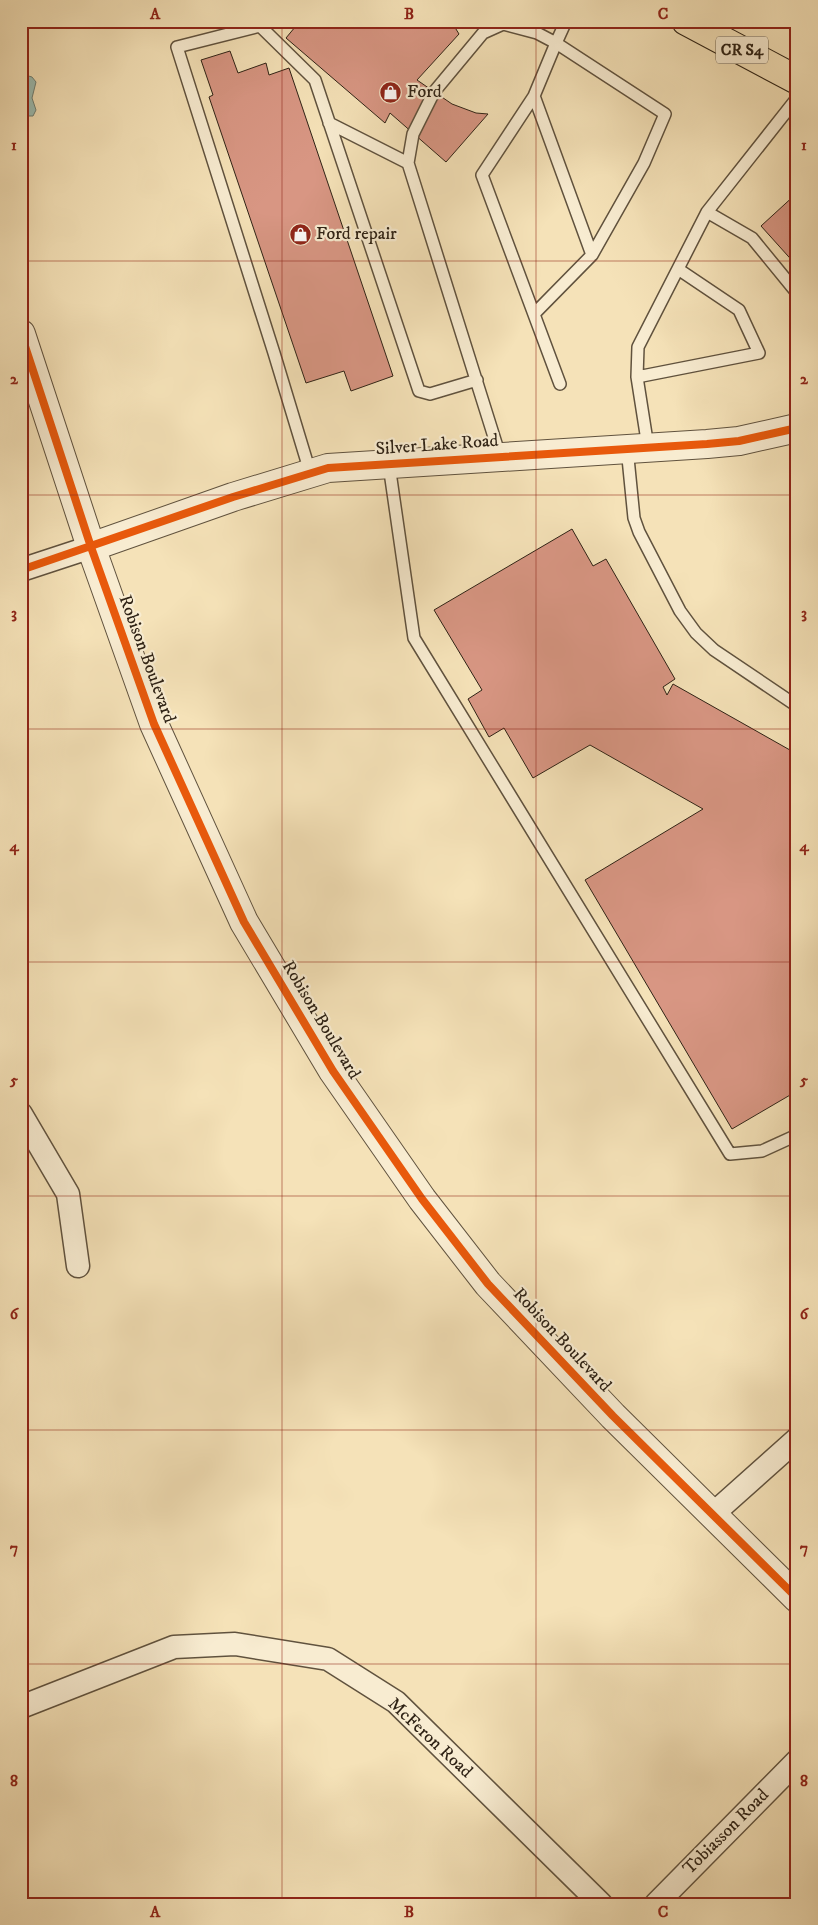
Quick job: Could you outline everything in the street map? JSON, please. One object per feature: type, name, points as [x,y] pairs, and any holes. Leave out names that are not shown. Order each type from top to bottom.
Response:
[{"type":"main road","name":"CR S4","points":[[686,21],[797,80]]},
{"type":"street","name":"Robison Boulevard","points":[[21,334],[91,547],[154,724],[244,922],[333,1071],[422,1199],[488,1284],[613,1416],[797,1598]]},
{"type":"street","name":"Silver Lake Road","points":[[91,547],[310,472],[346,466],[739,441],[797,428]]},
{"type":"street","points":[[21,570],[91,547]]},
{"type":"street","points":[[21,1114],[68,1194],[78,1266]]},
{"type":"street","points":[[713,1514],[797,1439]]},
{"type":"street","name":"McFeron Road","points":[[21,1707],[174,1647],[235,1644],[328,1659],[396,1702],[601,1904]]},
{"type":"street","name":"Tobiasson Road","points":[[656,1904],[797,1761]]},
{"type":"lane","points":[[560,384],[482,175],[534,96],[566,21]]},
{"type":"lane","points":[[310,472],[177,47],[258,23],[314,80],[419,391],[430,394],[477,380]]},
{"type":"lane","points":[[500,456],[408,163],[413,134],[434,92],[483,33],[502,23],[537,33],[556,43],[666,114],[644,164],[592,255],[534,314]]},
{"type":"lane","points":[[534,96],[592,255]]},
{"type":"lane","points":[[797,98],[707,212],[638,347],[638,448],[634,518],[639,532],[680,611],[696,633],[714,650],[797,706]]},
{"type":"lane","points":[[329,124],[408,163]]},
{"type":"lane","points":[[707,212],[752,238],[797,293]]},
{"type":"lane","points":[[637,377],[760,353],[739,310],[678,269]]},
{"type":"lane","points":[[388,463],[414,638],[419,647],[730,1154],[762,1151],[797,1135]]},
{"type":"water","points":[[25,75],[32,77],[36,82],[32,98],[36,110],[33,116],[25,116],[21,112],[21,77]]},
{"type":"building","name":"Ford","points":[[300,21],[451,21],[459,34],[417,80],[452,104],[476,113],[488,114],[446,162],[390,113],[385,123],[286,38]]},
{"type":"building","name":"Ford repair","points":[[230,51],[238,73],[266,63],[269,75],[289,68],[393,376],[351,391],[344,371],[306,383],[209,97],[213,95],[201,60]]},
{"type":"building","points":[[797,193],[797,266],[761,226]]},
{"type":"building","points":[[572,529],[593,566],[606,559],[675,679],[663,687],[667,695],[673,684],[797,754],[797,767],[793,773],[797,779],[797,1091],[732,1129],[585,880],[703,809],[590,745],[533,778],[504,728],[489,737],[468,699],[482,690],[434,610]]},
{"type":"cycle path","points":[[21,334],[91,547],[154,724],[244,922],[333,1071],[422,1199],[488,1284],[613,1416],[797,1598]]},
{"type":"cycle path","points":[[21,570],[233,497],[328,468],[707,444],[739,441],[797,428]]},
{"type":"place","name":"Ford","points":[[391,92]]},
{"type":"place","name":"Ford repair","points":[[300,234]]}]
